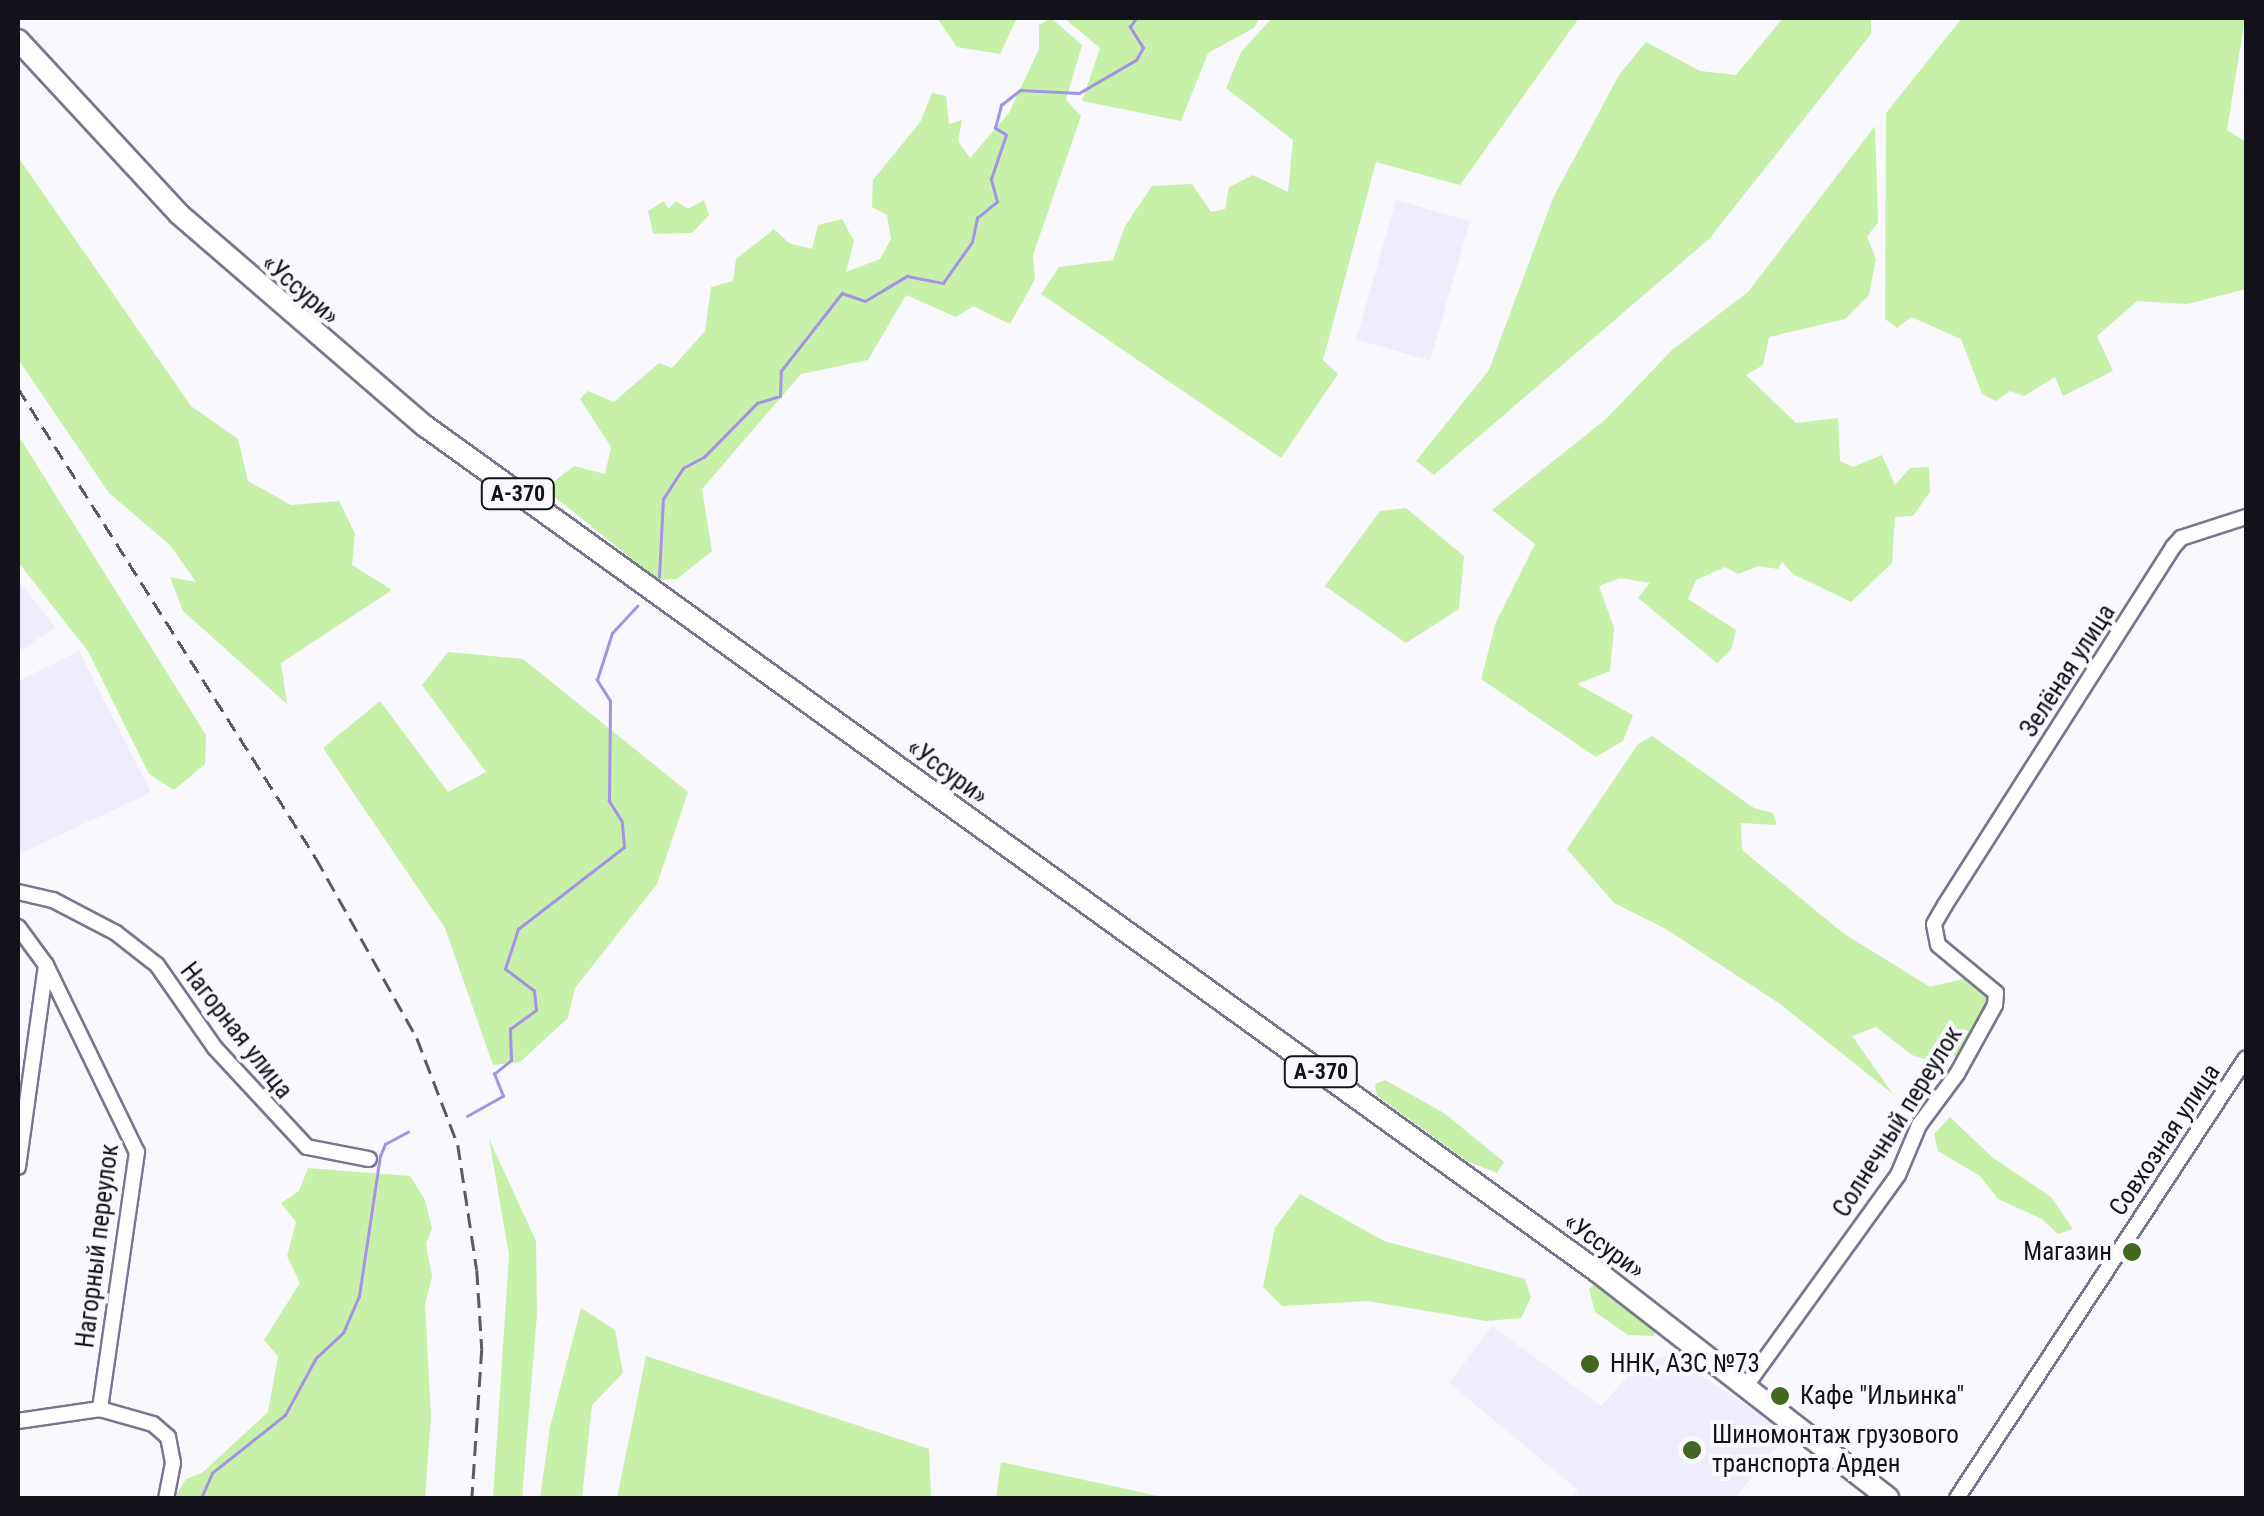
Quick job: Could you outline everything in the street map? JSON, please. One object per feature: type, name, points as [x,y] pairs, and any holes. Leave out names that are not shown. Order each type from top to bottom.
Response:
[{"type":"highway","name":"«Уссури»","points":[[18,40],[180,214],[425,426],[1748,1383],[1888,1498]]},
{"type":"street","name":"Зелёная улица","points":[[1956,887],[2181,538],[2246,517]]},
{"type":"street","name":"Солнечный переулок","points":[[1748,1383],[1898,1175],[1918,1125],[1958,1074],[1995,1005],[1996,993],[1938,944],[1934,924],[1956,887]]},
{"type":"street","name":"Нагорная улица","points":[[18,892],[53,900],[116,933],[157,966],[215,1048],[306,1148],[368,1159]]},
{"type":"street","name":"Нагорный переулок","points":[[18,927],[46,965],[136,1143],[100,1410]]},
{"type":"street","points":[[18,1166],[46,965]]},
{"type":"street","name":"Совхозная улица","points":[[1957,1498],[2246,1058]]},
{"type":"street","points":[[18,1422],[100,1410],[152,1424],[168,1437],[173,1463],[166,1498]]},
{"type":"shaded area","points":[[1396,200],[1470,221],[1430,361],[1356,339]]},
{"type":"shaded area","points":[[18,580],[55,627],[18,653]]},
{"type":"shaded area","points":[[79,651],[151,792],[18,855],[18,681]]},
{"type":"shaded area","points":[[1492,1326],[1601,1406],[1638,1365],[1668,1355],[1789,1432],[1735,1498],[1572,1498],[1578,1490],[1449,1383]]},
{"type":"green space","points":[[937,18],[1017,18],[1000,54],[957,47]]},
{"type":"green space","points":[[1051,18],[1082,45],[1066,100],[1081,116],[1033,255],[1035,279],[1010,324],[973,306],[956,317],[906,295],[868,360],[801,374],[702,489],[712,551],[677,579],[658,580],[556,498],[548,486],[574,466],[605,474],[611,447],[580,399],[588,391],[614,402],[659,363],[672,368],[705,331],[711,287],[733,281],[736,259],[774,229],[789,243],[812,249],[818,225],[842,219],[854,241],[846,272],[880,259],[891,239],[887,215],[872,207],[873,180],[921,121],[932,93],[946,96],[949,124],[962,120],[958,141],[970,158],[1009,113],[1039,49],[1039,25]]},
{"type":"green space","points":[[1064,18],[1259,18],[1254,28],[1208,53],[1181,121],[1082,101],[1100,48]]},
{"type":"green space","points":[[1272,18],[1579,18],[1460,185],[1376,162],[1323,360],[1338,374],[1281,458],[1041,294],[1059,267],[1113,260],[1125,226],[1152,186],[1192,184],[1211,212],[1225,209],[1229,187],[1253,175],[1288,192],[1293,140],[1226,88],[1241,52]]},
{"type":"green space","points":[[1783,18],[1871,18],[1871,34],[1709,239],[1434,475],[1416,461],[1489,370],[1553,198],[1619,75],[1646,42],[1700,71],[1736,75]]},
{"type":"green space","points":[[1962,18],[2245,18],[2227,130],[2246,142],[2246,289],[2187,304],[2137,301],[2097,336],[2113,371],[2063,396],[2055,377],[2024,396],[2010,391],[1996,401],[1982,394],[1961,339],[1911,317],[1897,328],[1885,319],[1886,113]]},
{"type":"green space","points":[[1875,126],[1878,222],[1867,237],[1876,259],[1869,295],[1845,319],[1769,337],[1763,365],[1746,375],[1796,423],[1838,418],[1840,461],[1853,467],[1882,455],[1895,485],[1910,468],[1929,467],[1930,492],[1913,516],[1895,517],[1892,563],[1851,602],[1793,574],[1782,562],[1778,569],[1759,566],[1738,574],[1725,567],[1696,580],[1688,599],[1736,630],[1731,650],[1717,663],[1638,598],[1650,583],[1620,578],[1599,586],[1614,628],[1610,671],[1577,684],[1633,715],[1623,741],[1596,757],[1481,679],[1496,622],[1535,544],[1492,510],[1606,419],[1672,350],[1748,292]]},
{"type":"green space","points":[[18,157],[191,406],[238,439],[248,481],[291,505],[339,501],[355,534],[352,565],[392,590],[281,663],[287,704],[183,611],[170,577],[196,582],[170,545],[109,493],[18,359]]},
{"type":"green space","points":[[704,200],[709,215],[692,233],[653,234],[648,211],[664,201],[668,209],[676,201],[688,209]]},
{"type":"green space","points":[[18,435],[206,735],[205,764],[174,790],[149,774],[88,651],[18,562]]},
{"type":"green space","points":[[1406,508],[1464,556],[1459,609],[1406,643],[1325,586],[1380,511]]},
{"type":"green space","points":[[448,652],[523,659],[688,792],[657,884],[575,988],[568,1018],[520,1062],[493,1065],[445,928],[323,748],[380,701],[448,792],[486,772],[422,685]]},
{"type":"green space","points":[[1652,736],[1754,808],[1773,813],[1777,825],[1741,823],[1742,850],[1843,933],[1930,987],[1971,977],[1988,994],[1986,1014],[1965,1053],[1933,1062],[1912,1055],[1876,1027],[1852,1036],[1893,1094],[1780,1004],[1666,929],[1614,903],[1567,849],[1638,744]]},
{"type":"green space","points":[[1385,1080],[1444,1113],[1504,1162],[1497,1173],[1467,1161],[1377,1096],[1375,1084]]},
{"type":"green space","points":[[1950,1117],[1992,1157],[2051,1197],[2073,1229],[2058,1234],[2042,1219],[1998,1199],[1980,1176],[1938,1151],[1934,1134]]},
{"type":"green space","points":[[489,1139],[536,1241],[537,1314],[522,1498],[493,1498],[509,1255]]},
{"type":"green space","points":[[308,1168],[410,1176],[425,1200],[432,1228],[426,1244],[432,1277],[425,1305],[431,1416],[425,1498],[174,1498],[186,1479],[202,1473],[268,1412],[278,1356],[264,1340],[300,1283],[287,1256],[296,1222],[281,1203],[299,1191]]},
{"type":"green space","points":[[1300,1194],[1384,1241],[1525,1279],[1531,1297],[1521,1318],[1486,1321],[1367,1301],[1282,1306],[1263,1287],[1275,1228]]},
{"type":"green space","points":[[1594,1284],[1611,1286],[1655,1327],[1654,1336],[1628,1335],[1595,1312],[1589,1289]]},
{"type":"green space","points":[[581,1308],[615,1330],[623,1373],[592,1405],[582,1498],[540,1498],[550,1427]]},
{"type":"green space","points":[[646,1356],[929,1449],[931,1498],[617,1498]]},
{"type":"green space","points":[[1001,1462],[1168,1498],[996,1498]]},
{"type":"waterway","points":[[659,577],[663,499],[683,468],[704,457],[757,403],[780,396],[781,371],[842,293],[865,301],[907,276],[943,283],[972,242],[977,218],[997,202],[991,179],[1006,135],[995,128],[1001,105],[1020,90],[1079,93],[1136,60],[1143,48],[1130,27],[1136,18]]},
{"type":"waterway","points":[[467,1116],[503,1096],[494,1074],[511,1060],[510,1029],[536,1010],[534,991],[505,969],[518,929],[624,847],[622,822],[609,801],[610,701],[597,680],[612,633],[637,606]]},
{"type":"waterway","points":[[201,1498],[212,1473],[285,1415],[316,1358],[343,1333],[359,1296],[380,1156],[385,1144],[408,1132]]},
{"type":"railway","points":[[18,388],[316,858],[417,1038],[458,1145],[477,1270],[482,1349],[472,1498]]},
{"type":"place","name":"Магазин","points":[[2132,1252]]},
{"type":"place","name":"ННК, АЗС №73","points":[[1590,1364]]},
{"type":"place","name":"Кафе \"Ильинка\"","points":[[1780,1396]]},
{"type":"place","name":"Шиномонтаж грузового транспорта Арден","points":[[1692,1450]]}]
